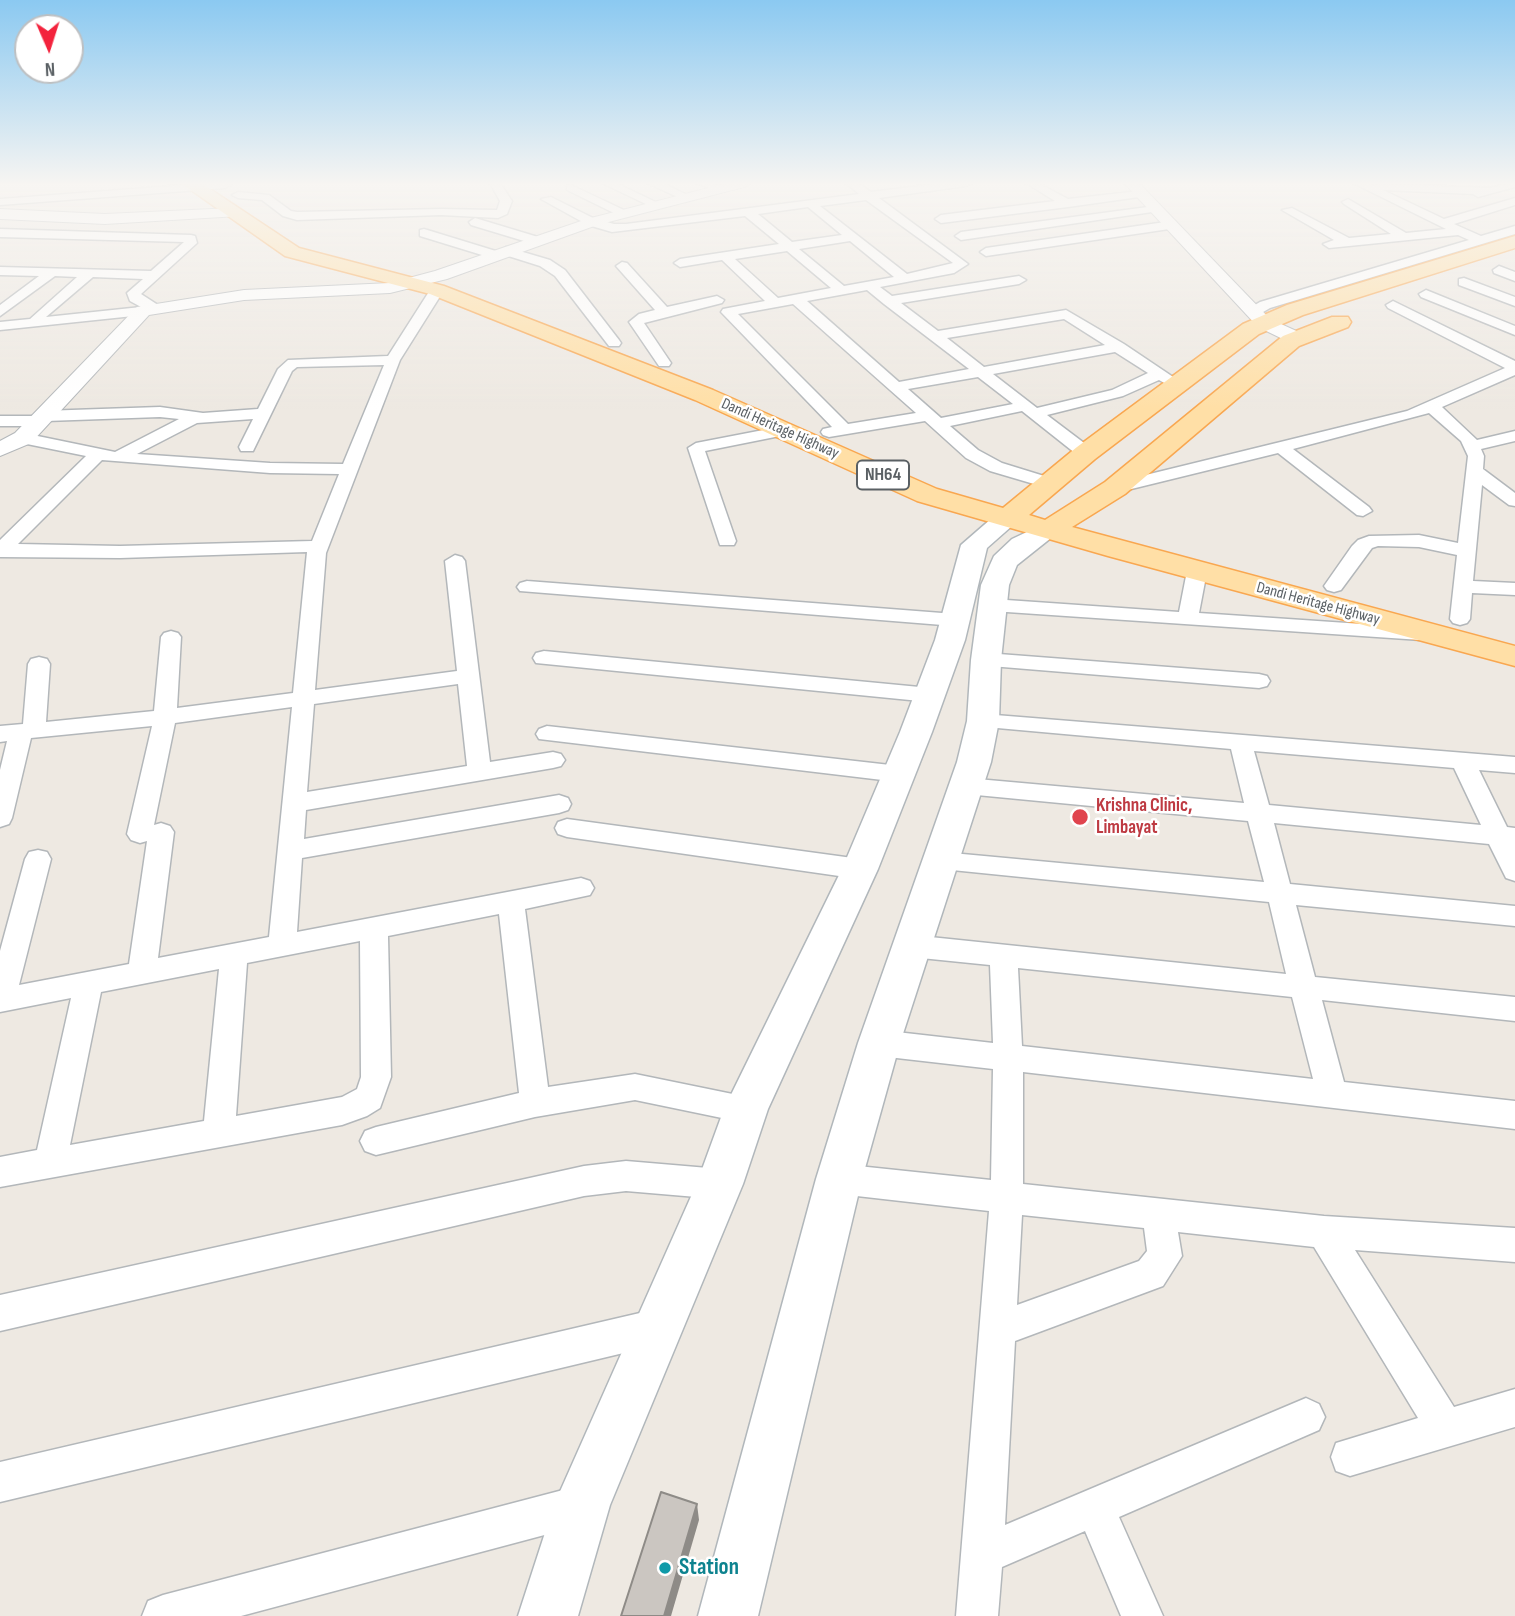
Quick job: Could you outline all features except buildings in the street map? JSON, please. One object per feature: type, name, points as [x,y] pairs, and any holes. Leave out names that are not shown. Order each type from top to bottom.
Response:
[{"type":"main road","name":"Dandi Heritage Highway","points":[[321,258],[430,283]]},
{"type":"main road","name":"Dandi Heritage Highway","points":[[358,258],[430,283],[704,395],[927,495],[1039,517],[1197,571],[1515,656]]},
{"type":"main road","points":[[548,1616],[582,1505],[720,1184],[746,1109],[860,869],[930,695],[974,612],[995,585],[1004,562],[1022,545],[1039,517],[1051,484],[1168,379],[1251,329],[1265,314],[1458,258]]},
{"type":"main road","points":[[1039,517],[1115,488],[1306,334],[1393,304],[1509,271]]},
{"type":"main road","name":"NH64","points":[[430,283],[614,343],[836,430],[948,484],[1039,517],[1334,586],[1515,633]]},
{"type":"main road","points":[[728,1616],[839,1179],[879,1043],[966,786],[983,721],[986,660],[974,612]]},
{"type":"street","points":[[71,273],[89,258]]},
{"type":"street","points":[[134,274],[154,258]]},
{"type":"street","points":[[148,310],[134,295],[173,258]]},
{"type":"street","points":[[0,326],[148,310],[244,295],[390,288],[430,283],[488,258]]},
{"type":"street","points":[[525,258],[545,263],[560,273],[614,343]]},
{"type":"street","points":[[680,263],[709,258]]},
{"type":"street","points":[[728,258],[775,303]]},
{"type":"street","points":[[803,258],[841,290]]},
{"type":"street","points":[[880,258],[904,278]]},
{"type":"street","points":[[955,258],[962,264],[949,271],[728,312],[836,430],[1031,410],[1117,393],[1168,379]]},
{"type":"street","points":[[1214,258],[1265,314],[1306,334]]},
{"type":"street","points":[[1401,258],[1408,262]]},
{"type":"street","points":[[1265,314],[1421,258]]},
{"type":"street","points":[[622,266],[664,312]]},
{"type":"street","points":[[0,271],[154,275]]},
{"type":"street","points":[[0,312],[52,272]]},
{"type":"street","points":[[36,318],[90,273]]},
{"type":"street","points":[[889,301],[1019,281]]},
{"type":"street","points":[[1464,282],[1515,302]]},
{"type":"street","points":[[282,947],[313,563],[317,546],[393,360],[430,283]]},
{"type":"street","points":[[869,285],[1086,453]]},
{"type":"street","points":[[1426,294],[1515,331]]},
{"type":"street","points":[[796,299],[930,420],[986,463],[1051,484]]},
{"type":"street","points":[[664,363],[636,322],[644,317],[717,300]]},
{"type":"street","points":[[1393,304],[1515,368]]},
{"type":"street","points":[[0,450],[23,438],[148,310]]},
{"type":"street","points":[[935,336],[1061,313],[1070,316],[1168,379]]},
{"type":"street","points":[[895,387],[1119,347]]},
{"type":"street","points":[[247,447],[286,369],[293,363],[393,360]]},
{"type":"street","points":[[1115,488],[1413,414],[1515,368]]},
{"type":"street","points":[[1431,406],[1473,446],[1476,472],[1460,619]]},
{"type":"street","points":[[0,421],[160,412],[201,417],[263,414]]},
{"type":"street","points":[[117,458],[183,422],[201,417]]},
{"type":"street","points":[[727,541],[696,448],[784,431]]},
{"type":"street","points":[[1473,446],[1515,436]]},
{"type":"street","points":[[23,438],[117,458],[270,468],[348,469]]},
{"type":"street","points":[[1282,448],[1363,511]]},
{"type":"street","points":[[1,550],[97,455]]},
{"type":"street","points":[[1476,472],[1515,501]]},
{"type":"street","points":[[1334,586],[1359,550],[1365,544],[1376,540],[1410,540],[1467,551]]},
{"type":"street","points":[[1,550],[120,552],[317,546]]},
{"type":"street","points":[[455,561],[479,772]]},
{"type":"street","points":[[1188,618],[1197,571]]},
{"type":"street","points":[[527,587],[974,612],[1188,618],[1432,635]]},
{"type":"street","points":[[1463,587],[1515,589]]},
{"type":"street","points":[[142,974],[150,833],[165,717],[171,637]]},
{"type":"street","points":[[544,657],[930,695]]},
{"type":"street","points":[[986,660],[1259,681]]},
{"type":"street","points":[[0,818],[19,732],[39,664]]},
{"type":"street","points":[[19,732],[165,717],[468,676]]},
{"type":"street","points":[[983,721],[1515,765]]},
{"type":"street","points":[[547,734],[899,774]]},
{"type":"street","points":[[1240,741],[1332,1095]]},
{"type":"street","points":[[294,803],[553,760]]},
{"type":"street","points":[[1462,761],[1506,836],[1515,871]]},
{"type":"street","points":[[966,786],[1506,836]]},
{"type":"street","points":[[290,851],[563,816],[860,869]]},
{"type":"street","points":[[38,859],[0,1000],[581,888]]},
{"type":"street","points":[[941,861],[1515,916]]},
{"type":"street","points":[[511,902],[535,1103]]},
{"type":"street","points":[[0,1172],[342,1111],[369,1098],[376,1077],[374,929]]},
{"type":"street","points":[[911,946],[1515,1009]]},
{"type":"street","points":[[219,1133],[234,957]]},
{"type":"street","points":[[976,1616],[983,1555],[1006,1196],[1007,1058],[1004,957]]},
{"type":"street","points":[[51,1163],[88,984]]},
{"type":"street","points":[[879,1043],[1515,1115]]},
{"type":"street","points":[[376,1141],[535,1103],[635,1087],[746,1109]]},
{"type":"street","points":[[0,1313],[605,1177],[647,1176],[720,1184]]},
{"type":"street","points":[[839,1179],[1324,1232],[1515,1245]]},
{"type":"street","points":[[998,1329],[1151,1273],[1165,1256],[1159,1213]]},
{"type":"street","points":[[1324,1232],[1446,1429]]},
{"type":"street","points":[[0,1482],[657,1327]]},
{"type":"street","points":[[1350,1457],[1515,1408]]},
{"type":"street","points":[[983,1555],[1306,1417]]},
{"type":"street","points":[[163,1616],[582,1505]]},
{"type":"street","points":[[1095,1508],[1142,1616]]},
{"type":"place","name":"Krishna Clinic, Limbayat","points":[[1080,817]]},
{"type":"place","name":"Station","points":[[665,1568]]}]
